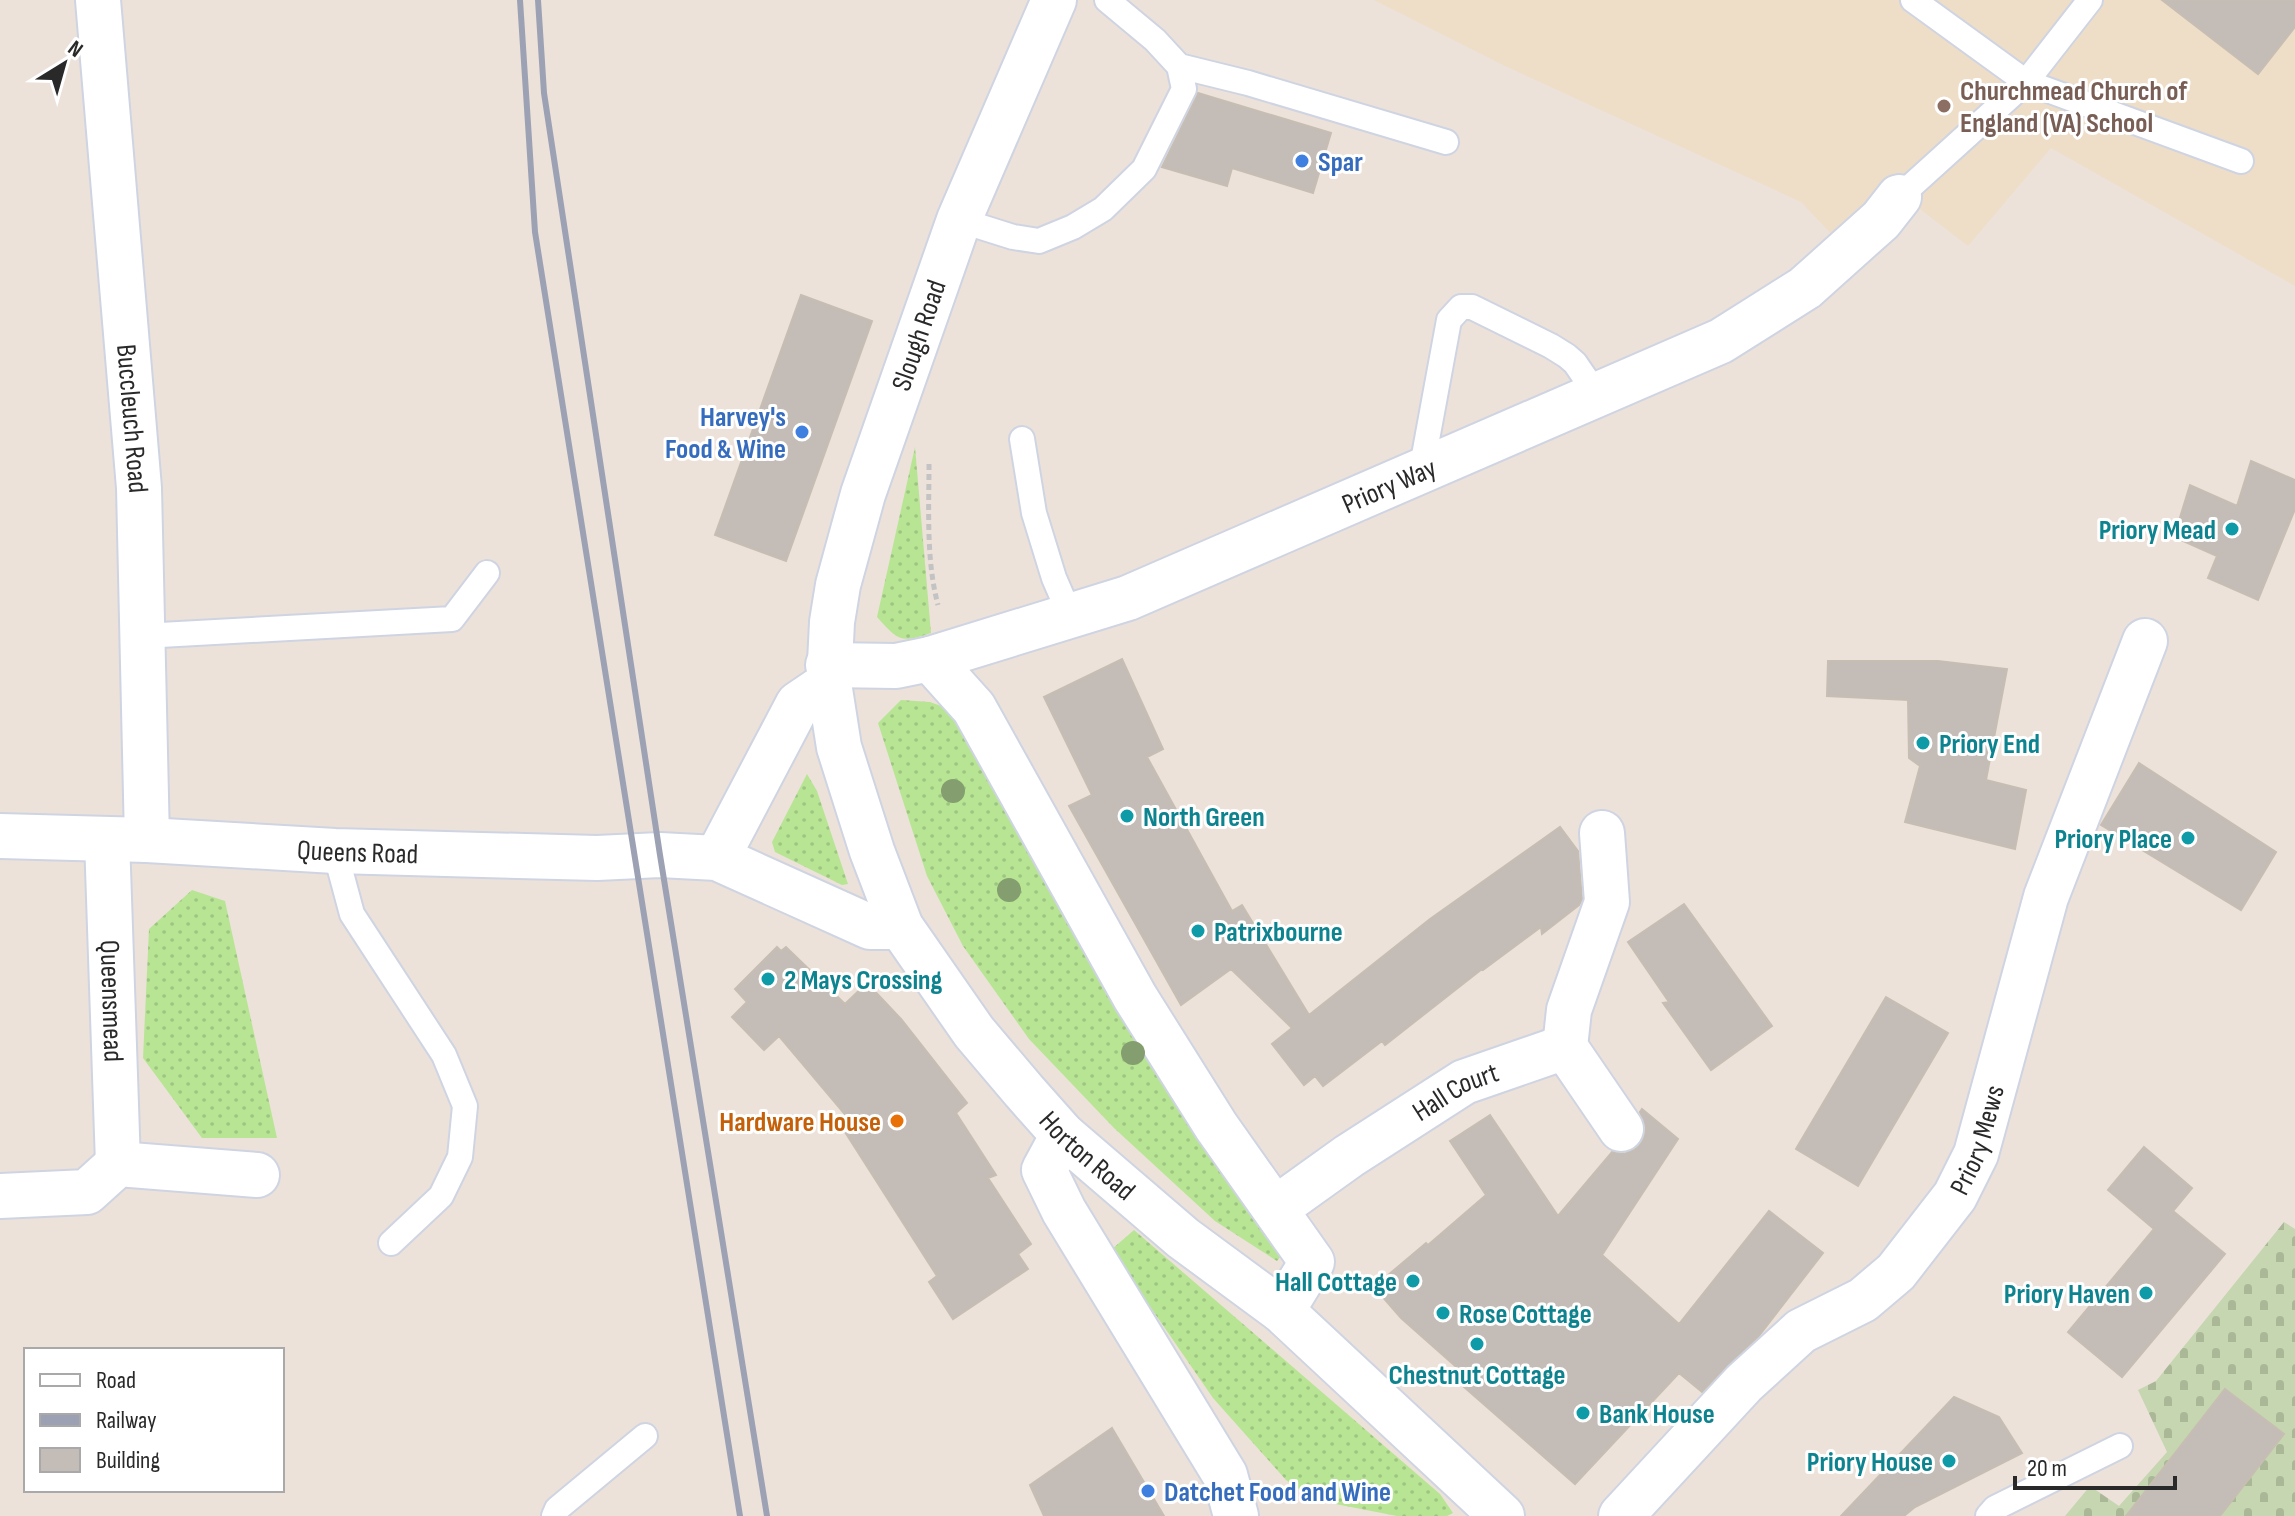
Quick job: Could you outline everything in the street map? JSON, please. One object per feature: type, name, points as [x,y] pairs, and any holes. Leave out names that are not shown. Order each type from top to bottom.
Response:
[{"type":"street","name":"Buccleuch Road","points":[[98,0],[139,488],[142,636],[127,840]]},
{"type":"street","name":"Slough Road","points":[[828,674],[838,585],[863,494],[959,220],[1054,0]]},
{"type":"street","name":"Priory Way","points":[[828,674],[896,666],[942,656],[1128,598],[1721,341],[1805,288],[1881,220],[1899,197]]},
{"type":"street","name":"Priory Mews","points":[[1621,1516],[1744,1383],[1801,1331],[1863,1300],[1896,1272],[1955,1196],[1976,1154],[2046,897],[2145,641]]},
{"type":"street","points":[[942,656],[1135,997],[1216,1126],[1312,1262],[1282,1311]]},
{"type":"street","points":[[717,858],[798,704],[828,674]]},
{"type":"street","name":"Horton Road","points":[[828,674],[839,747],[872,851],[901,927],[974,1032],[1063,1135],[1183,1238],[1282,1311],[1502,1516]]},
{"type":"street","points":[[1602,833],[1607,902],[1569,1010],[1565,1047],[1621,1129]]},
{"type":"street","name":"Queens Road","points":[[0,836],[335,851],[717,858],[870,927],[901,927]]},
{"type":"street","name":"Queensmead","points":[[118,1164],[127,840]]},
{"type":"street","name":"Hall Court","points":[[1275,1209],[1349,1156],[1464,1082],[1565,1047]]},
{"type":"street","points":[[1063,1135],[1044,1170],[1064,1211],[1225,1475],[1236,1516]]},
{"type":"street","points":[[0,1196],[87,1192],[118,1164],[257,1175]]},
{"type":"lane","points":[[959,220],[1013,237],[1039,241],[1073,227],[1103,209],[1144,169],[1184,89],[1179,66],[1155,40],[1107,0]]},
{"type":"lane","points":[[1913,0],[2026,82],[2241,161]]},
{"type":"lane","points":[[1899,197],[2026,82],[2090,0]]},
{"type":"lane","points":[[1179,66],[1248,83],[1446,142]]},
{"type":"lane","points":[[1421,472],[1449,320],[1461,307],[1472,307],[1551,346],[1575,363],[1597,395]]},
{"type":"lane","points":[[1022,439],[1034,513],[1054,578],[1070,615]]},
{"type":"lane","points":[[142,636],[452,619],[487,573]]},
{"type":"lane","points":[[335,851],[352,914],[444,1055],[465,1106],[460,1157],[441,1196],[391,1243]]},
{"type":"lane","points":[[554,1516],[557,1509],[645,1436]]},
{"type":"lane","points":[[1988,1516],[1995,1508],[2120,1446]]},
{"type":"path","points":[[929,455],[929,521],[942,656]]},
{"type":"shaded area","name":"Churchmead Church of England (VA) School","points":[[1374,0],[2295,0],[2295,286],[2051,148],[1968,246],[1885,182],[1837,240],[1801,202],[1503,65]]},
{"type":"green space","points":[[915,447],[931,633],[906,639],[895,635],[877,617]]},
{"type":"green space","points":[[901,700],[930,702],[952,710],[1286,1250],[1277,1261],[1215,1221],[1114,1128],[1029,1039],[963,946],[927,876],[878,723]]},
{"type":"green space","points":[[807,774],[817,791],[848,884],[842,885],[775,852],[772,842]]},
{"type":"green space","points":[[192,890],[225,901],[277,1138],[202,1138],[143,1058],[149,929]]},
{"type":"green space","points":[[2284,1222],[2295,1229],[2295,1516],[2065,1516],[2090,1486],[2119,1506],[2167,1452],[2138,1390],[2156,1381]]},
{"type":"green space","points":[[1134,1230],[1440,1494],[1453,1513],[1447,1516],[1397,1516],[1315,1500],[1286,1480],[1213,1398],[1111,1250]]},
{"type":"building","points":[[2162,0],[2295,0],[2295,27],[2258,74]]},
{"type":"building","points":[[1198,93],[1331,133],[1313,193],[1232,168],[1227,186],[1162,167]]},
{"type":"building","points":[[801,295],[872,321],[786,561],[715,535]]},
{"type":"building","name":"Priory Mead","points":[[2251,461],[2295,480],[2295,509],[2258,600],[2208,578],[2217,556],[2174,537],[2190,485],[2237,506]]},
{"type":"building","points":[[1122,659],[1163,749],[1147,757],[1232,911],[1242,905],[1309,1015],[1430,919],[1560,827],[1578,851],[1582,899],[1579,905],[1542,934],[1541,927],[1385,1045],[1382,1041],[1323,1086],[1315,1076],[1304,1085],[1272,1044],[1292,1028],[1231,969],[1181,1005],[1069,806],[1092,795],[1044,697]]},
{"type":"building","name":"Priory End","points":[[1828,661],[1938,661],[2007,669],[1986,780],[2026,790],[2015,849],[1905,822],[1920,766],[1909,758],[1908,700],[1827,696]]},
{"type":"building","name":"Priory Place","points":[[2139,763],[2276,852],[2241,910],[2101,825]]},
{"type":"building","points":[[1684,904],[1772,1026],[1711,1070],[1663,1003],[1669,1002],[1628,942]]},
{"type":"building","points":[[777,947],[781,951],[786,947],[845,1004],[867,983],[901,1019],[967,1103],[956,1113],[996,1175],[988,1178],[1031,1244],[1018,1254],[1028,1269],[953,1319],[929,1282],[937,1276],[845,1132],[854,1125],[779,1036],[764,1050],[732,1017],[747,1002],[735,989]]},
{"type":"building","points":[[1886,997],[1948,1033],[1858,1186],[1796,1149]]},
{"type":"building","points":[[1642,1109],[1678,1139],[1602,1255],[1679,1324],[1769,1211],[1823,1253],[1758,1337],[1702,1392],[1679,1373],[1575,1484],[1464,1387],[1471,1380],[1401,1318],[1374,1287],[1486,1195],[1450,1141],[1490,1115],[1558,1216],[1612,1152],[1624,1154],[1634,1150],[1643,1140],[1646,1128],[1640,1112]]},
{"type":"building","name":"Priory Haven","points":[[2144,1147],[2192,1188],[2173,1211],[2225,1254],[2122,1377],[2068,1332],[2154,1229],[2108,1190]]},
{"type":"building","points":[[2225,1389],[2284,1434],[2220,1516],[2126,1516]]},
{"type":"building","name":"Priory House","points":[[1954,1397],[1999,1417],[2022,1453],[1915,1507],[1904,1516],[1841,1516]]},
{"type":"building","points":[[1112,1428],[1164,1516],[1044,1516],[1030,1485]]},
{"type":"railway","points":[[520,0],[535,232],[740,1516]]},
{"type":"railway","points":[[538,0],[544,93],[660,855],[767,1516]]},
{"type":"place","name":"Churchmead Church of England (VA) School","points":[[1944,106]]},
{"type":"place","name":"Spar","points":[[1302,161]]},
{"type":"place","name":"Harvey's Food & Wine","points":[[802,432]]},
{"type":"place","name":"Priory Mead","points":[[2232,529]]},
{"type":"place","name":"Priory End","points":[[1923,743]]},
{"type":"place","name":"North Green","points":[[1127,816]]},
{"type":"place","name":"Priory Place","points":[[2188,838]]},
{"type":"place","name":"Patrixbourne","points":[[1198,931]]},
{"type":"place","name":"2 Mays Crossing","points":[[768,979]]},
{"type":"place","name":"Hardware House","points":[[897,1121]]},
{"type":"place","name":"Hall Cottage","points":[[1413,1281]]},
{"type":"place","name":"Priory Haven","points":[[2146,1293]]},
{"type":"place","name":"Rose Cottage","points":[[1443,1313]]},
{"type":"place","name":"Chestnut Cottage","points":[[1477,1344]]},
{"type":"place","name":"Bank House","points":[[1583,1413]]},
{"type":"place","name":"Priory House","points":[[1949,1461]]},
{"type":"place","name":"Datchet Food and Wine","points":[[1148,1491]]}]
